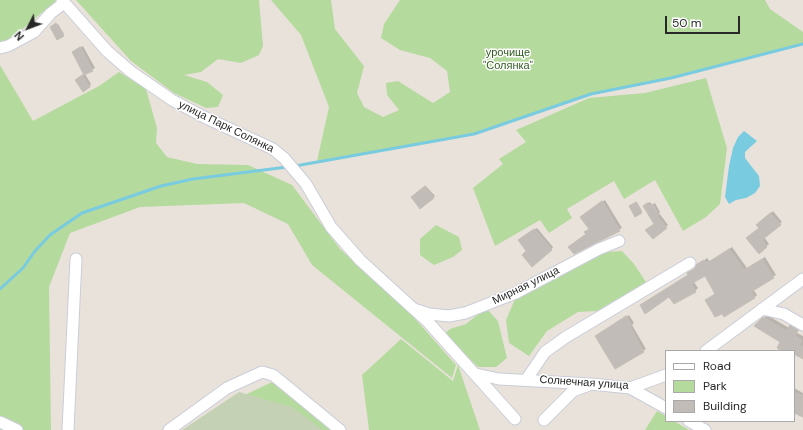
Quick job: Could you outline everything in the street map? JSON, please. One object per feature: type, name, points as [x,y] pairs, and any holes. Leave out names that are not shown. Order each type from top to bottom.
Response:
[{"type":"street","points":[[0,48],[8,46],[34,32],[63,1]]},
{"type":"street","name":"улица Парк Солянка","points":[[63,1],[107,51],[130,71],[172,100],[268,147],[284,158],[296,170],[331,227],[360,260],[410,308],[428,322],[476,374],[500,405],[515,419]]},
{"type":"street","name":"Мирная улица","points":[[410,308],[429,314],[449,316],[465,314],[493,303],[619,241]]},
{"type":"street","points":[[68,430],[76,259]]},
{"type":"street","points":[[526,380],[544,352],[566,337],[690,263]]},
{"type":"street","points":[[707,350],[803,279]]},
{"type":"street","points":[[762,309],[784,314],[803,325]]},
{"type":"street","points":[[169,430],[227,388],[262,372],[273,375],[340,430]]},
{"type":"street","name":"Солнечная улица","points":[[476,374],[499,379],[591,384],[630,388],[665,375]]},
{"type":"street","points":[[544,420],[573,391],[591,384]]},
{"type":"street","points":[[630,388],[665,407]]},
{"type":"street","points":[[0,422],[17,430]]},
{"type":"street","points":[[691,422],[705,430]]},
{"type":"green space","points":[[0,0],[57,0],[0,48]]},
{"type":"green space","points":[[76,0],[259,0],[263,46],[259,55],[241,63],[218,59],[201,72],[184,75],[207,82],[223,95],[218,107],[206,108],[174,93],[131,61]]},
{"type":"green space","name":"урочище \"Солянка\"","points":[[271,0],[331,0],[335,29],[364,66],[357,93],[364,107],[383,117],[399,110],[387,95],[386,83],[398,81],[433,103],[450,92],[447,71],[430,58],[400,50],[381,38],[384,24],[400,0],[765,0],[770,9],[803,32],[803,44],[671,78],[591,94],[474,134],[317,161],[329,107],[301,35]]},
{"type":"green space","points":[[0,65],[33,121],[99,86],[119,72],[146,89],[157,128],[156,143],[167,157],[197,164],[248,165],[292,185],[340,249],[410,313],[456,365],[452,378],[312,265],[288,224],[244,203],[140,207],[70,233],[49,287],[51,430],[0,430]]},
{"type":"green space","points":[[706,78],[727,148],[720,204],[706,217],[683,231],[655,180],[624,199],[614,181],[567,209],[572,218],[549,233],[540,220],[495,246],[473,188],[503,164],[499,159],[526,142],[516,130],[589,98],[645,93]]},
{"type":"green space","points":[[436,225],[459,237],[462,250],[453,257],[434,265],[420,255],[420,239]]},
{"type":"green space","points":[[622,251],[634,264],[646,282],[597,311],[578,312],[547,331],[529,356],[509,343],[506,320],[515,299],[604,252]]},
{"type":"green space","points":[[486,308],[498,321],[507,358],[496,367],[478,367],[444,334],[450,329],[466,324]]},
{"type":"green space","points":[[401,339],[453,381],[458,365],[480,430],[369,430],[362,375]]},
{"type":"green space","points":[[272,382],[321,414],[335,430],[198,430],[222,406]]},
{"type":"green space","points":[[239,392],[292,407],[323,430],[182,430]]},
{"type":"green space","points":[[657,411],[665,415],[665,422],[676,422],[689,430],[645,430]]},
{"type":"water","points":[[744,131],[757,141],[745,152],[745,158],[759,176],[760,186],[755,193],[729,204],[725,197],[729,166],[733,148],[738,137]]},
{"type":"building","points":[[56,23],[64,36],[57,40],[50,27]]},
{"type":"building","points":[[80,47],[93,71],[84,75],[72,52]]},
{"type":"building","points":[[82,75],[90,87],[83,92],[75,80]]},
{"type":"building","points":[[425,186],[434,198],[420,209],[411,197]]},
{"type":"building","points":[[602,201],[620,231],[574,254],[568,247],[586,234],[584,232],[589,229],[580,217]]},
{"type":"building","points":[[636,202],[642,213],[635,217],[629,206]]},
{"type":"building","points":[[647,203],[649,206],[653,204],[659,215],[657,216],[667,228],[653,239],[645,230],[654,224],[643,206]]},
{"type":"building","points":[[770,213],[781,225],[762,240],[767,247],[759,254],[746,238],[759,228],[756,225]]},
{"type":"building","points":[[534,229],[552,250],[532,267],[522,255],[526,251],[518,240]]},
{"type":"building","points":[[729,249],[744,270],[762,259],[774,278],[751,292],[755,298],[724,317],[722,314],[715,317],[705,300],[715,294],[705,276],[691,284],[696,292],[674,304],[669,297],[645,314],[640,305],[688,275],[687,273],[694,269],[697,264],[704,260],[707,263]]},
{"type":"building","points":[[626,316],[632,326],[630,327],[644,352],[615,369],[595,336]]},
{"type":"building","points":[[763,317],[786,331],[790,325],[798,330],[795,336],[802,340],[799,345],[803,347],[803,359],[795,355],[795,350],[780,350],[777,348],[780,342],[754,326]]},
{"type":"building","points":[[795,392],[803,396],[803,417],[795,413]]},
{"type":"waterway","points":[[295,166],[474,134],[591,94],[671,78],[803,44]]},
{"type":"waterway","points":[[0,289],[23,268],[35,251],[50,235],[82,213],[161,186],[193,179],[287,167]]}]
